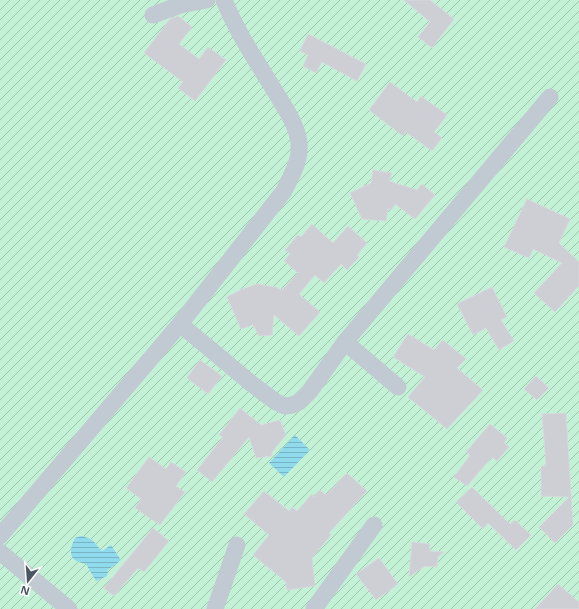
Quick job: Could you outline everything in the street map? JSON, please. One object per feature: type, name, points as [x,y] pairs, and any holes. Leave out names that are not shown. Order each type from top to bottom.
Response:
[{"type":"street","points":[[153,15],[180,5],[207,0]]},
{"type":"street","points":[[0,536],[180,324],[284,191],[295,170],[299,158],[299,142],[294,123],[233,22],[224,0],[220,0]]},
{"type":"street","points":[[180,324],[276,402],[285,406],[299,402],[310,391],[345,342],[550,97]]},
{"type":"street","points":[[345,342],[398,387]]},
{"type":"street","points":[[314,609],[374,525]]},
{"type":"street","points":[[215,609],[238,545]]},
{"type":"street","points":[[0,552],[69,609]]},
{"type":"green space","points":[[0,0],[579,0],[579,609],[0,609]]},
{"type":"water","points":[[295,435],[310,450],[284,477],[269,463]]},
{"type":"water","points":[[81,536],[92,540],[102,551],[111,545],[121,560],[108,570],[107,576],[96,581],[86,564],[80,563],[73,558],[71,548],[75,538]]},
{"type":"building","points":[[404,0],[430,0],[454,19],[432,48],[418,37],[430,22]]},
{"type":"building","points":[[178,16],[192,27],[179,44],[199,59],[208,47],[226,60],[195,101],[178,88],[183,82],[144,53],[170,19]]},
{"type":"building","points":[[308,34],[366,64],[357,81],[322,62],[316,73],[303,66],[308,55],[300,51]]},
{"type":"building","points":[[390,82],[417,102],[421,96],[447,115],[434,132],[442,138],[432,151],[406,132],[403,136],[369,110]]},
{"type":"building","points":[[373,170],[392,173],[389,181],[417,190],[422,184],[435,195],[415,219],[395,204],[392,209],[388,209],[386,221],[362,219],[350,193],[371,183]]},
{"type":"building","points":[[527,199],[570,219],[559,243],[579,262],[579,286],[555,312],[534,293],[562,263],[533,249],[529,258],[504,247]]},
{"type":"building","points":[[312,224],[333,243],[348,226],[367,243],[357,255],[359,257],[347,270],[341,264],[324,283],[315,275],[299,294],[320,312],[299,336],[274,315],[272,335],[259,336],[253,325],[241,329],[227,297],[242,289],[257,284],[275,287],[282,290],[298,273],[284,261],[290,254],[285,250],[298,235],[301,237]]},
{"type":"building","points":[[492,287],[507,317],[501,320],[514,341],[499,350],[486,328],[473,335],[457,304]]},
{"type":"building","points":[[408,334],[434,350],[443,340],[466,359],[457,368],[483,390],[447,429],[408,397],[425,377],[393,357]]},
{"type":"building","points":[[200,360],[222,376],[208,394],[187,378]]},
{"type":"building","points":[[536,376],[549,388],[537,400],[524,389]]},
{"type":"building","points":[[240,408],[261,425],[280,420],[286,435],[272,452],[272,456],[256,458],[249,437],[212,482],[197,470],[223,437],[219,435]]},
{"type":"building","points":[[566,413],[573,525],[555,543],[539,527],[569,497],[541,496],[541,466],[546,466],[542,414]]},
{"type":"building","points":[[490,424],[507,438],[504,443],[509,447],[497,461],[492,457],[467,486],[454,477],[470,455],[466,452]]},
{"type":"building","points":[[149,457],[166,469],[171,462],[186,472],[176,486],[185,492],[160,525],[135,508],[141,499],[126,488]]},
{"type":"building","points":[[347,473],[367,491],[329,533],[331,535],[312,558],[315,586],[287,590],[286,582],[253,555],[269,535],[244,514],[264,491],[289,511],[292,507],[297,511],[312,494],[314,497],[320,490],[326,495]]},
{"type":"building","points":[[472,487],[510,524],[515,520],[531,535],[516,550],[488,523],[483,529],[456,502]]},
{"type":"building","points":[[153,528],[169,541],[144,572],[138,568],[114,596],[104,588]]},
{"type":"building","points":[[412,542],[430,544],[429,551],[444,552],[438,557],[437,567],[425,566],[409,577]]},
{"type":"building","points":[[379,558],[398,584],[376,600],[356,574]]},
{"type":"building","points":[[558,584],[579,602],[579,609],[535,609]]}]
